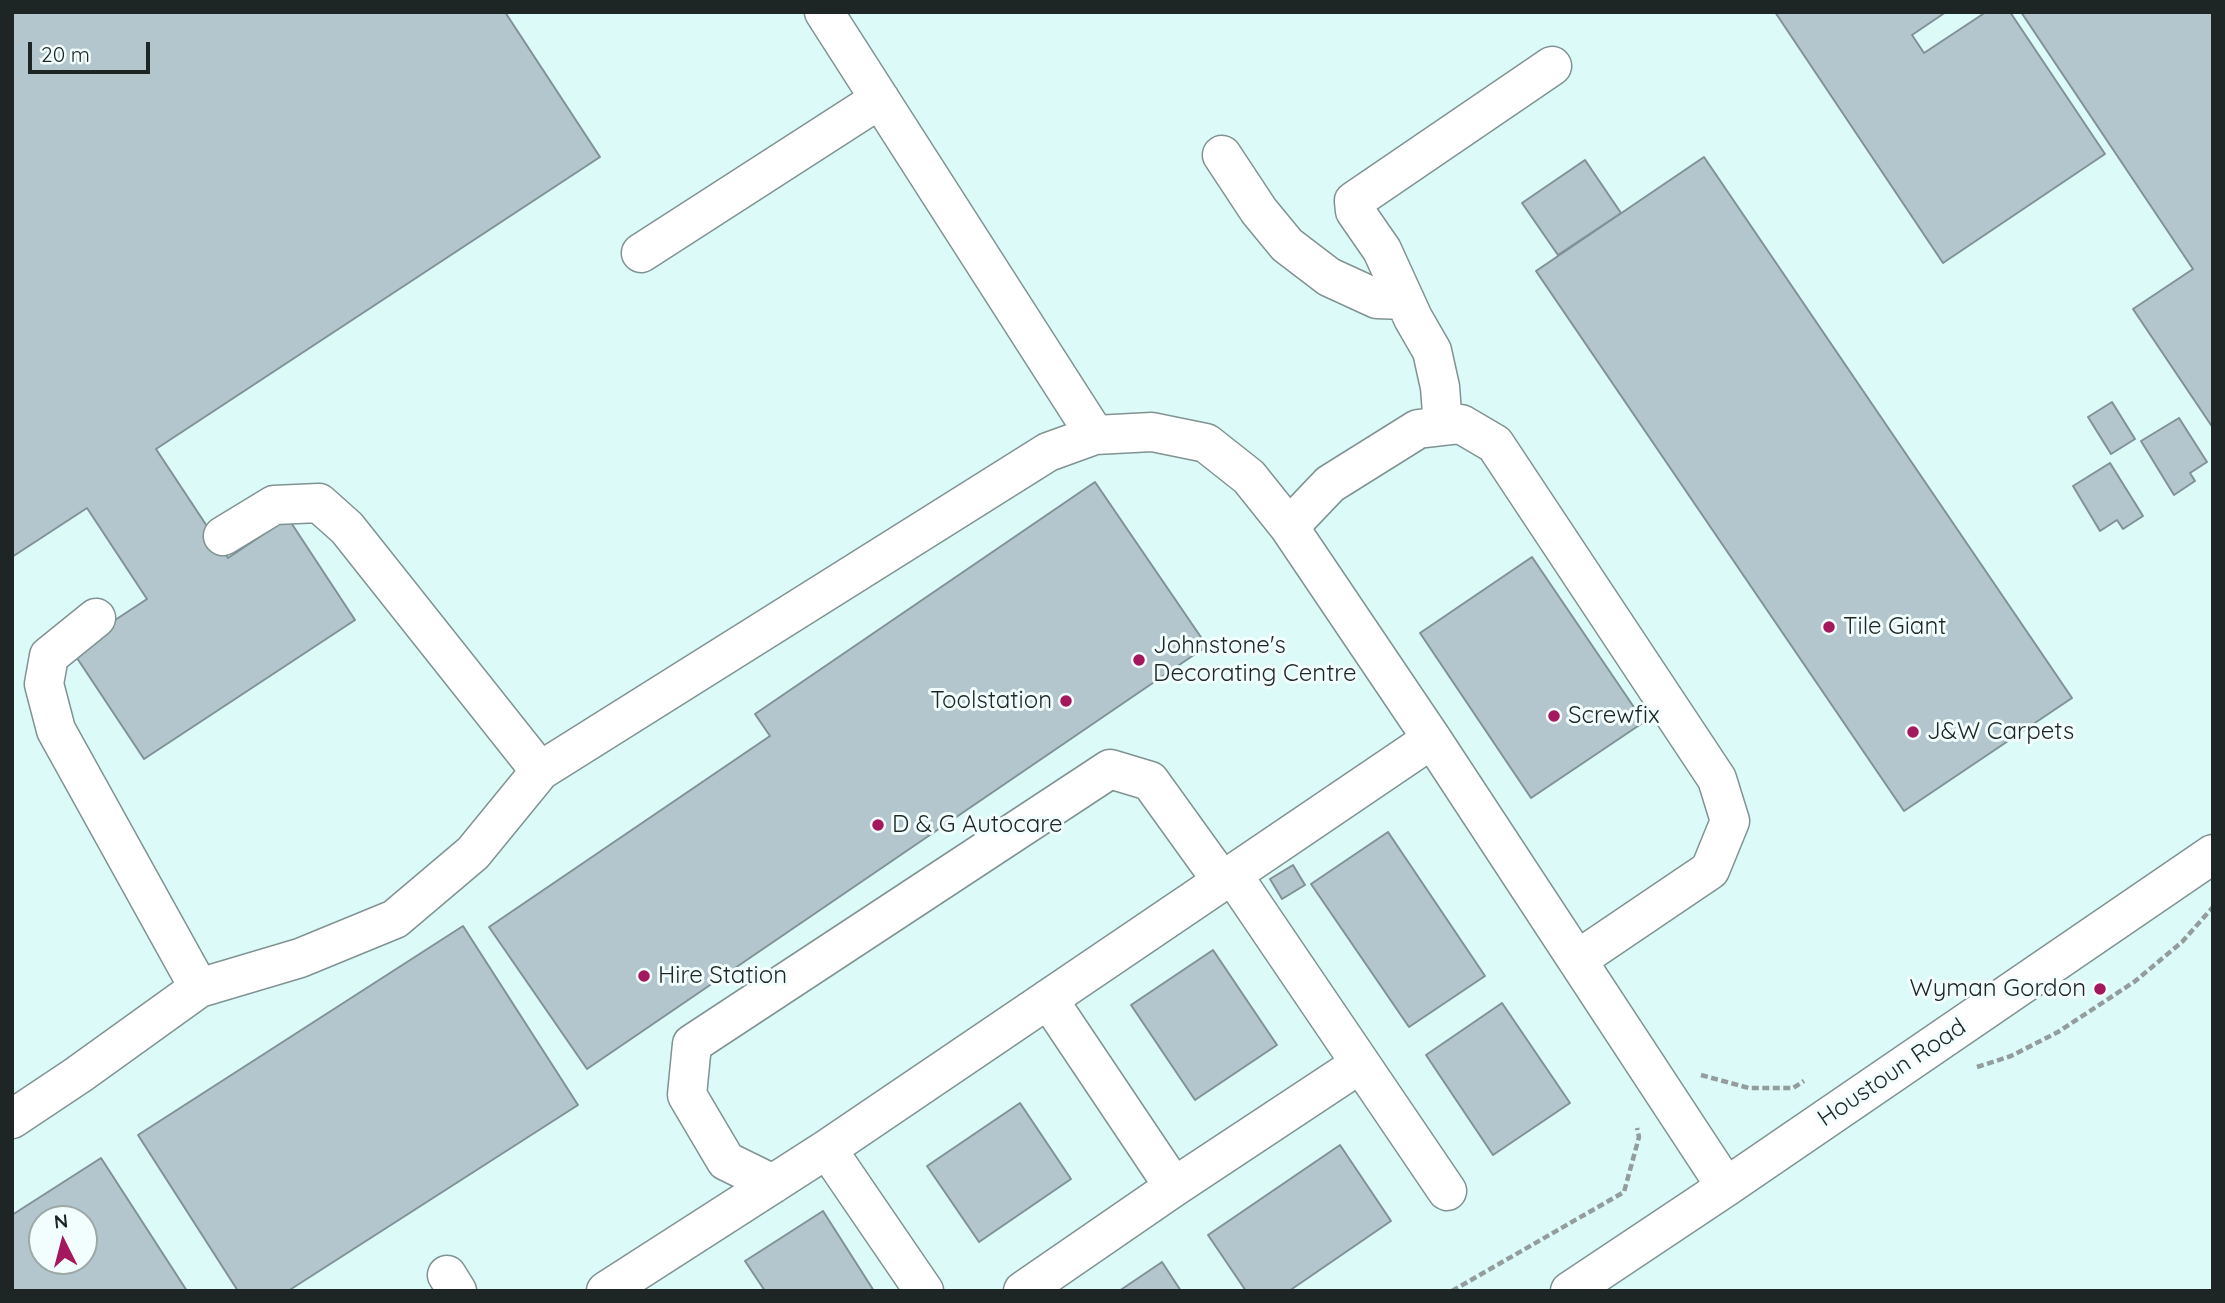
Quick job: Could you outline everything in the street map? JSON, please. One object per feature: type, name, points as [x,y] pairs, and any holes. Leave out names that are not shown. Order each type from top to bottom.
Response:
[{"type":"street","points":[[824,12],[1095,435]]},
{"type":"street","points":[[1443,426],[1440,387],[1432,351],[1382,250],[1355,211],[1354,201],[1552,66]]},
{"type":"street","points":[[641,253],[880,99]]},
{"type":"street","points":[[1222,155],[1259,211],[1287,245],[1329,277],[1377,299],[1405,300]]},
{"type":"street","points":[[1289,527],[1330,484],[1418,429],[1461,424],[1494,444],[1717,779],[1730,821],[1710,870],[1577,960]]},
{"type":"street","points":[[12,1119],[199,988],[300,958],[395,919],[472,853],[540,771],[1048,452],[1095,435],[1152,432],[1206,443],[1249,477],[1289,527],[1432,739],[1726,1187]]},
{"type":"street","points":[[223,536],[274,505],[319,503],[347,528],[540,771]]},
{"type":"street","points":[[96,618],[49,656],[44,684],[57,730],[199,988]]},
{"type":"street","points":[[606,1291],[827,1149],[1432,739]]},
{"type":"street","points":[[773,1184],[726,1161],[687,1095],[692,1044],[1110,769],[1150,781],[1227,877],[1447,1191]]},
{"type":"street","name":"Houstoun Road","points":[[1570,1291],[2213,854]]},
{"type":"street","points":[[1048,999],[1174,1187]]},
{"type":"street","points":[[1023,1291],[1360,1064]]},
{"type":"street","points":[[827,1149],[924,1291]]},
{"type":"path","points":[[1968,1070],[2011,1056],[2058,1032],[2134,982],[2182,942],[2212,909]]},
{"type":"path","points":[[1452,1291],[1625,1192],[1639,1137],[1632,1104],[1660,1086],[1690,1072],[1749,1088],[1793,1087],[1805,1081]]},
{"type":"shaded area","points":[[12,12],[2213,12],[2213,1291],[12,1291]]},
{"type":"building","points":[[12,12],[505,12],[600,157],[156,449],[228,558],[288,518],[355,620],[144,759],[71,649],[147,599],[87,508],[12,557]]},
{"type":"building","points":[[1775,12],[1946,12],[1912,35],[1924,53],[1986,12],[2010,12],[2105,154],[1943,263]]},
{"type":"building","points":[[2021,12],[2213,12],[2213,428],[2133,309],[2193,269]]},
{"type":"building","points":[[1704,157],[2072,698],[1904,811],[1536,271]]},
{"type":"building","points":[[1585,160],[1621,213],[1558,255],[1522,203]]},
{"type":"building","points":[[2112,402],[2135,439],[2111,454],[2088,417]]},
{"type":"building","points":[[2179,418],[2207,462],[2190,473],[2195,481],[2174,495],[2141,441]]},
{"type":"building","points":[[2110,463],[2143,516],[2123,529],[2117,520],[2100,531],[2073,486]]},
{"type":"building","points":[[1095,482],[1207,646],[587,1069],[489,927],[770,736],[755,714]]},
{"type":"building","points":[[1532,557],[1644,722],[1531,798],[1420,633]]},
{"type":"building","points":[[1388,832],[1485,976],[1409,1027],[1311,884]]},
{"type":"building","points":[[1293,865],[1305,885],[1282,899],[1270,879]]},
{"type":"building","points":[[463,926],[578,1105],[288,1291],[238,1291],[138,1135]]},
{"type":"building","points":[[1213,950],[1277,1045],[1195,1100],[1131,1005]]},
{"type":"building","points":[[1502,1003],[1570,1103],[1493,1155],[1426,1055]]},
{"type":"building","points":[[1020,1103],[1071,1179],[979,1242],[927,1166]]},
{"type":"building","points":[[1340,1145],[1391,1221],[1289,1291],[1246,1291],[1208,1235]]},
{"type":"building","points":[[101,1158],[187,1291],[12,1291],[12,1215]]},
{"type":"building","points":[[823,1211],[874,1291],[765,1291],[745,1261]]},
{"type":"building","points":[[1162,1262],[1181,1291],[1119,1291]]},
{"type":"place","name":"Tile Giant","points":[[1829,627]]},
{"type":"place","name":"Johnstone's Decorating Centre","points":[[1139,660]]},
{"type":"place","name":"Toolstation","points":[[1066,701]]},
{"type":"place","name":"Screwfix","points":[[1554,716]]},
{"type":"place","name":"J&W Carpets","points":[[1913,732]]},
{"type":"place","name":"D & G Autocare","points":[[878,825]]},
{"type":"place","name":"Hire Station","points":[[644,976]]},
{"type":"place","name":"Wyman Gordon","points":[[2100,989]]}]
